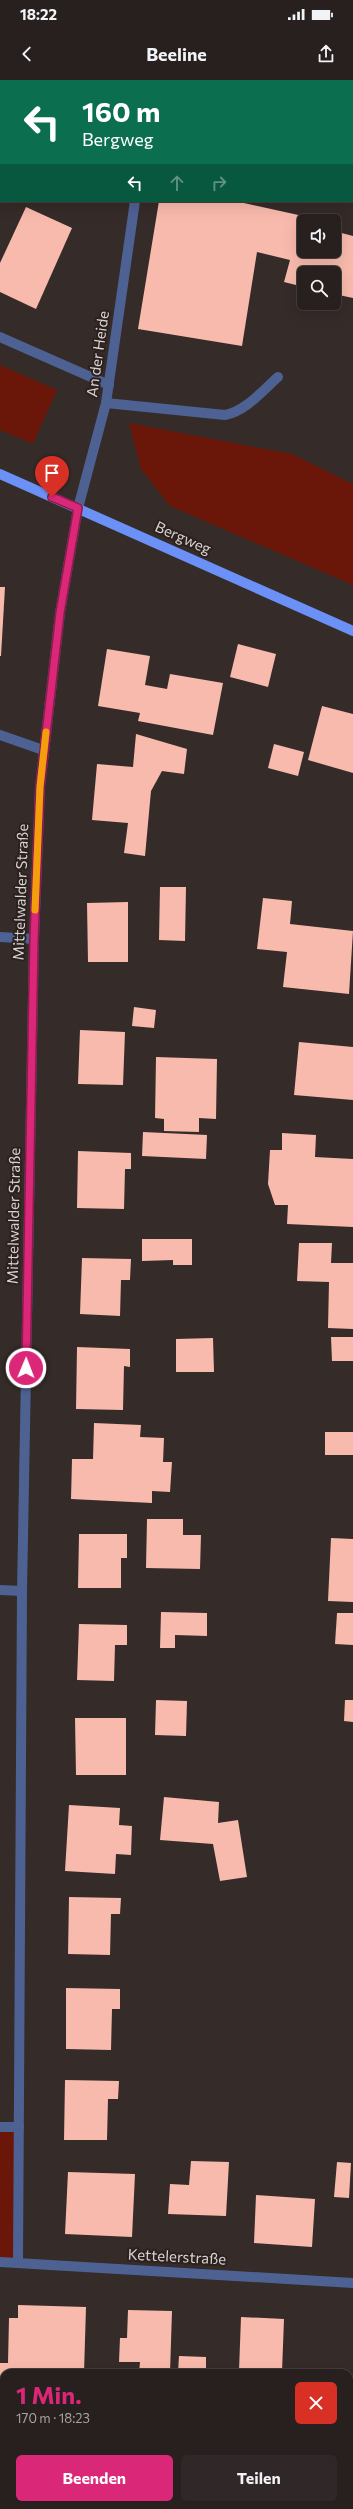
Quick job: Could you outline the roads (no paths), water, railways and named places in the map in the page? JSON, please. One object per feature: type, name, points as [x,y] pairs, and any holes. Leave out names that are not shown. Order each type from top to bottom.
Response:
[{"type":"main road","name":"Bergweg","points":[[0,474],[353,631]]},
{"type":"street","name":"An der Heide","points":[[78,508],[110,385],[135,202]]},
{"type":"street","points":[[0,337],[110,385]]},
{"type":"street","points":[[106,403],[225,415],[239,410],[278,377]]},
{"type":"street","name":"Mittelwalder Straße","points":[[18,2263],[22,1591],[34,940],[40,787],[60,613],[78,508]]},
{"type":"street","points":[[0,736],[44,750]]},
{"type":"street","points":[[0,937],[34,940]]},
{"type":"street","points":[[0,1590],[22,1591]]},
{"type":"street","points":[[0,2127],[19,2127]]},
{"type":"street","name":"Kettelerstraße","points":[[0,2262],[353,2283]]}]
